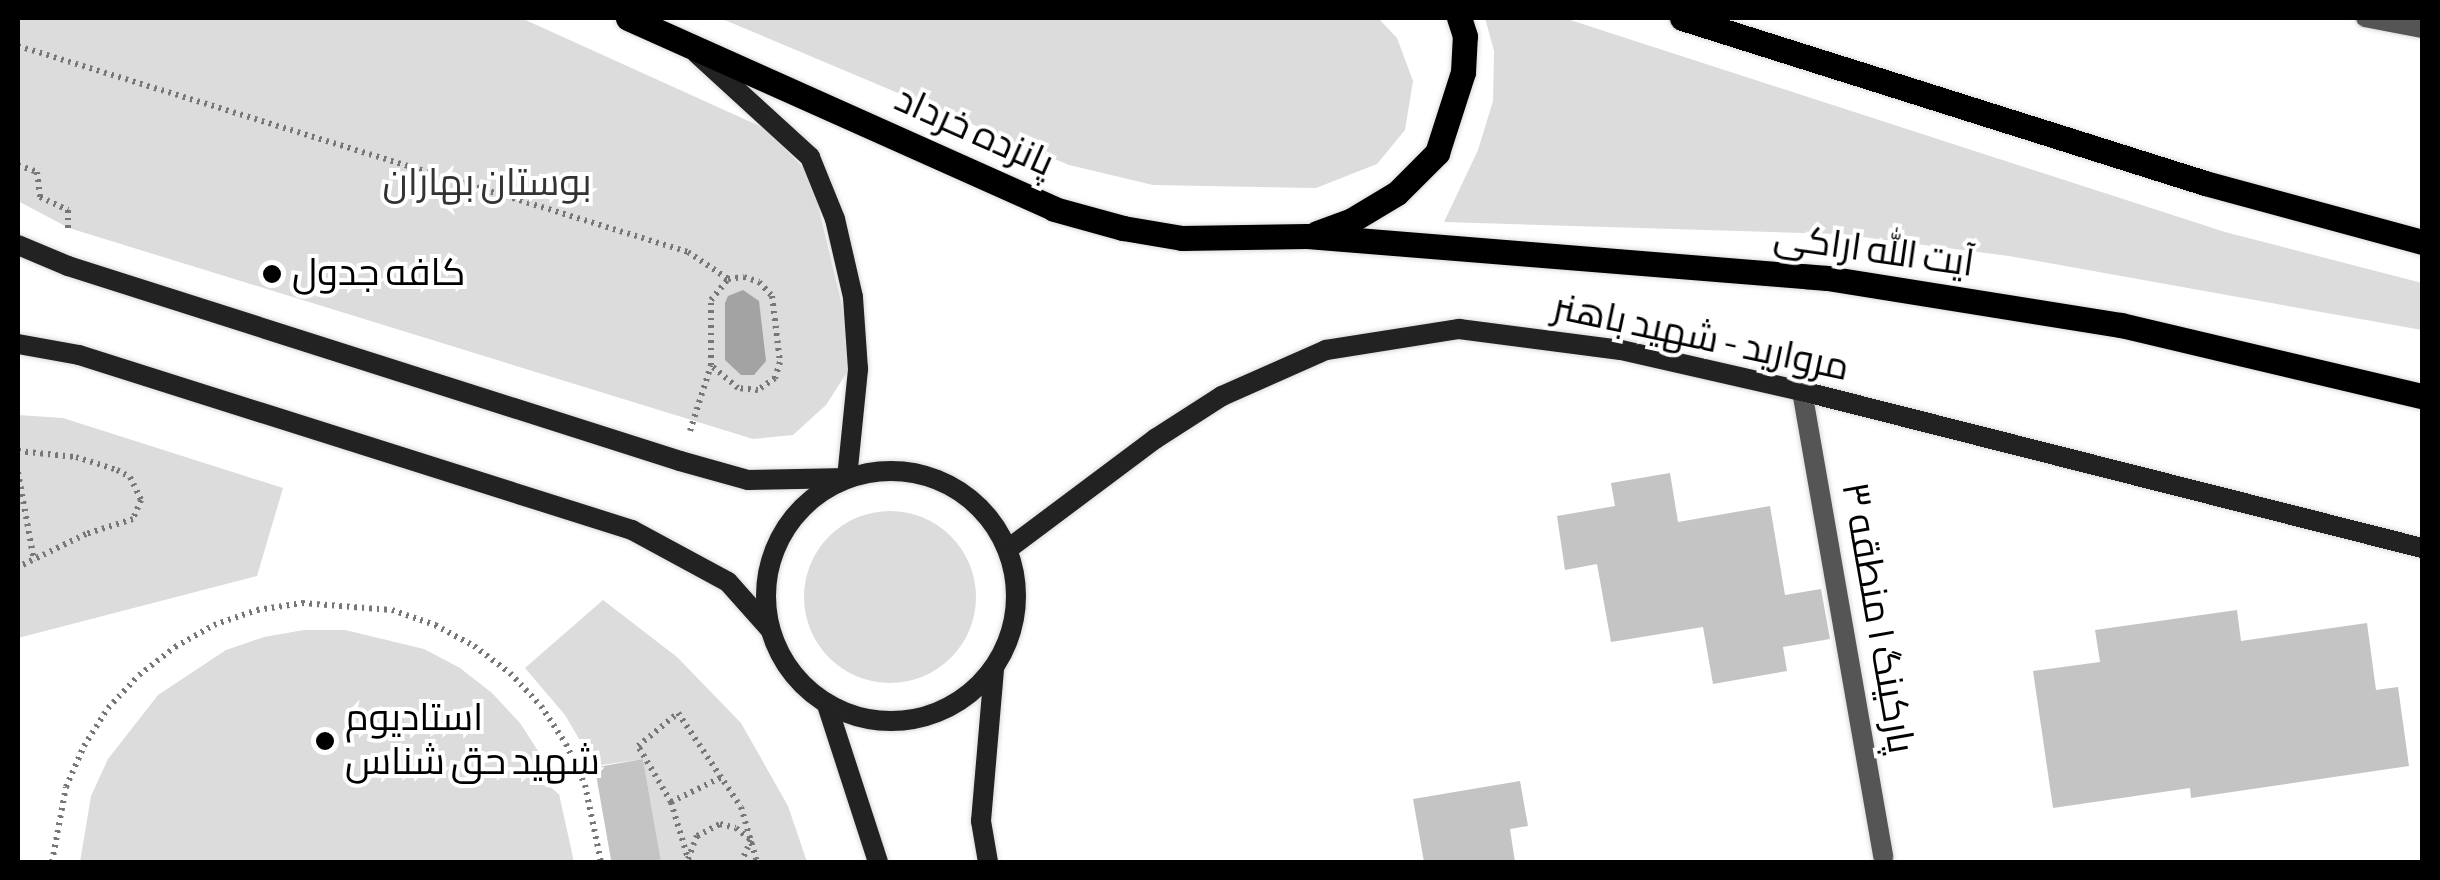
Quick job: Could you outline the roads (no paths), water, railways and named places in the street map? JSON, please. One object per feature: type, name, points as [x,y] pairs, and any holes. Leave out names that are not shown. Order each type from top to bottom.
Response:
[{"type":"main road","name":"پانزده خرداد","points":[[628,18],[1054,209],[1123,228],[1182,238],[1307,236]]},
{"type":"main road","points":[[1307,236],[1352,220],[1398,193],[1437,153],[1463,72],[1464,36],[1458,18]]},
{"type":"main road","points":[[1682,18],[2205,183],[2422,242]]},
{"type":"main road","name":"آیت الله اراکی","points":[[1307,236],[1827,278],[2121,325],[2422,396]]},
{"type":"street","points":[[688,45],[810,157],[835,219],[854,297],[858,369],[846,478]]},
{"type":"street","points":[[18,246],[68,266],[748,480],[846,478],[878,471],[911,472],[942,482],[970,498],[992,522],[1008,549],[1016,580],[1016,611],[1009,642],[994,670],[968,696],[935,714],[898,722],[862,719],[827,705],[803,686],[783,662],[769,628],[764,592],[788,523],[814,496],[846,478]]},
{"type":"street","name":"مروارید - شهید باهنر","points":[[1008,549],[1155,439],[1222,396],[1326,350],[1459,329],[1620,350],[1802,391],[2422,548]]},
{"type":"street","points":[[18,344],[79,355],[632,530],[728,582],[769,628]]},
{"type":"street","name":"پارکینگ ۱ منطقه ۳","points":[[1802,391],[1883,857]]},
{"type":"street","points":[[988,862],[981,821],[994,670]]},
{"type":"street","points":[[827,705],[878,862]]},
{"type":"lane","points":[[2365,18],[2422,29]]},
{"type":"place","name":"کافه جدول","points":[[272,274]]},
{"type":"place","name":"استادیوم شهید حق شناس","points":[[325,741]]},
{"type":"park label","name":"بوستان بهاران","points":[[487,184]]}]
